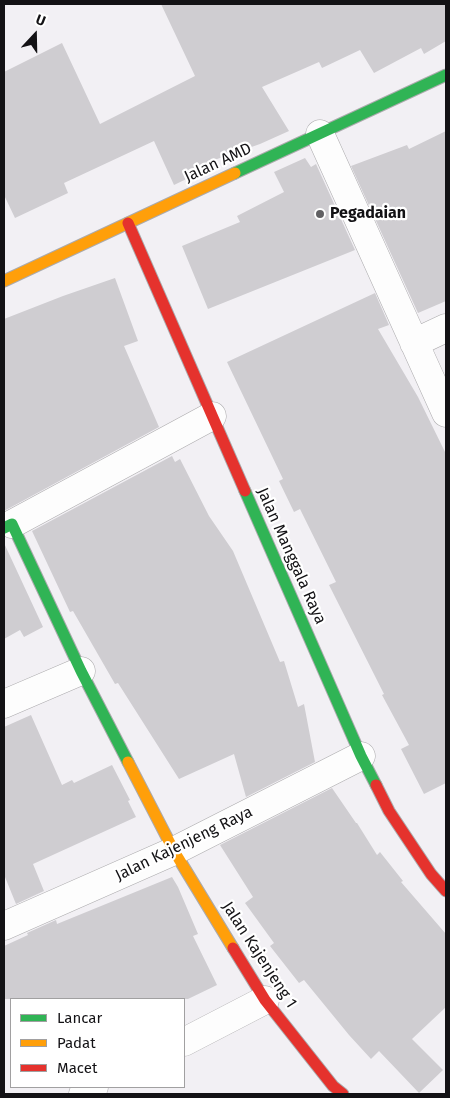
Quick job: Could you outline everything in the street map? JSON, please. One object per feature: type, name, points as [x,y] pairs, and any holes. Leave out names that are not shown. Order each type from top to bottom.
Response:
[{"type":"street","name":"Jalan AMD","points":[[4,281],[446,75]]},
{"type":"street","points":[[320,134],[446,413]]},
{"type":"street","name":"Jalan Manggala Raya","points":[[128,223],[361,756],[389,812],[446,891]]},
{"type":"street","points":[[414,343],[446,328]]},
{"type":"street","points":[[8,526],[212,416]]},
{"type":"street","name":"Jalan Kajenjeng 1","points":[[8,526],[174,851],[265,1000],[333,1086],[343,1094]]},
{"type":"street","points":[[4,704],[81,670]]},
{"type":"street","name":"Jalan Kajenjeng Raya","points":[[4,926],[174,851],[361,756]]},
{"type":"street","points":[[185,1041],[265,1000]]},
{"type":"building","points":[[161,4],[446,4],[446,41],[424,54],[421,48],[374,73],[360,50],[322,68],[319,62],[262,87],[289,131],[260,144],[200,165],[203,171],[174,185],[154,141],[64,183],[68,193],[15,218],[4,195],[4,72],[62,43],[100,124],[195,76]]},
{"type":"building","points":[[446,131],[446,301],[418,313],[351,166],[407,145],[409,149]]},
{"type":"building","points":[[305,158],[311,167],[316,164],[355,250],[208,309],[182,246],[240,222],[237,216],[284,192],[274,172]]},
{"type":"building","points":[[115,278],[138,341],[124,346],[159,427],[4,511],[4,319]]},
{"type":"building","points":[[375,293],[389,325],[378,329],[418,397],[446,454],[446,783],[424,794],[401,749],[409,745],[382,695],[384,694],[329,585],[336,582],[300,509],[294,512],[279,481],[283,479],[227,362]]},
{"type":"building","points":[[172,456],[175,462],[180,459],[209,516],[233,551],[280,662],[284,661],[298,707],[304,704],[315,762],[246,797],[234,754],[179,779],[118,683],[115,684],[73,611],[70,612],[32,531]]},
{"type":"building","points":[[4,543],[43,627],[24,637],[20,630],[4,639]]},
{"type":"building","points":[[31,715],[62,785],[72,780],[74,783],[112,765],[130,800],[128,801],[136,817],[33,864],[44,891],[16,904],[4,878],[4,727]]},
{"type":"building","points":[[332,788],[377,855],[380,852],[403,881],[401,882],[446,934],[446,1007],[412,1039],[443,1070],[419,1093],[379,1051],[371,1059],[304,980],[299,983],[270,946],[274,943],[245,903],[253,897],[220,845]]},
{"type":"building","points":[[172,877],[198,934],[193,936],[217,985],[188,999],[4,999],[4,946],[56,920],[57,924]]},
{"type":"traffic: fast","points":[[235,173],[446,75]]},
{"type":"traffic: fast","points":[[245,491],[361,756],[376,785]]},
{"type":"traffic: fast","points":[[4,528],[12,524],[81,671],[128,762]]},
{"type":"traffic: slow","points":[[4,281],[235,173]]},
{"type":"traffic: slow","points":[[128,762],[174,851],[233,948]]},
{"type":"traffic: jam","points":[[128,223],[245,491]]},
{"type":"traffic: jam","points":[[376,785],[389,811],[431,874],[446,891]]},
{"type":"traffic: jam","points":[[233,948],[265,1000],[333,1086],[343,1094]]},
{"type":"place","name":"Pegadaian","points":[[320,214]]}]
